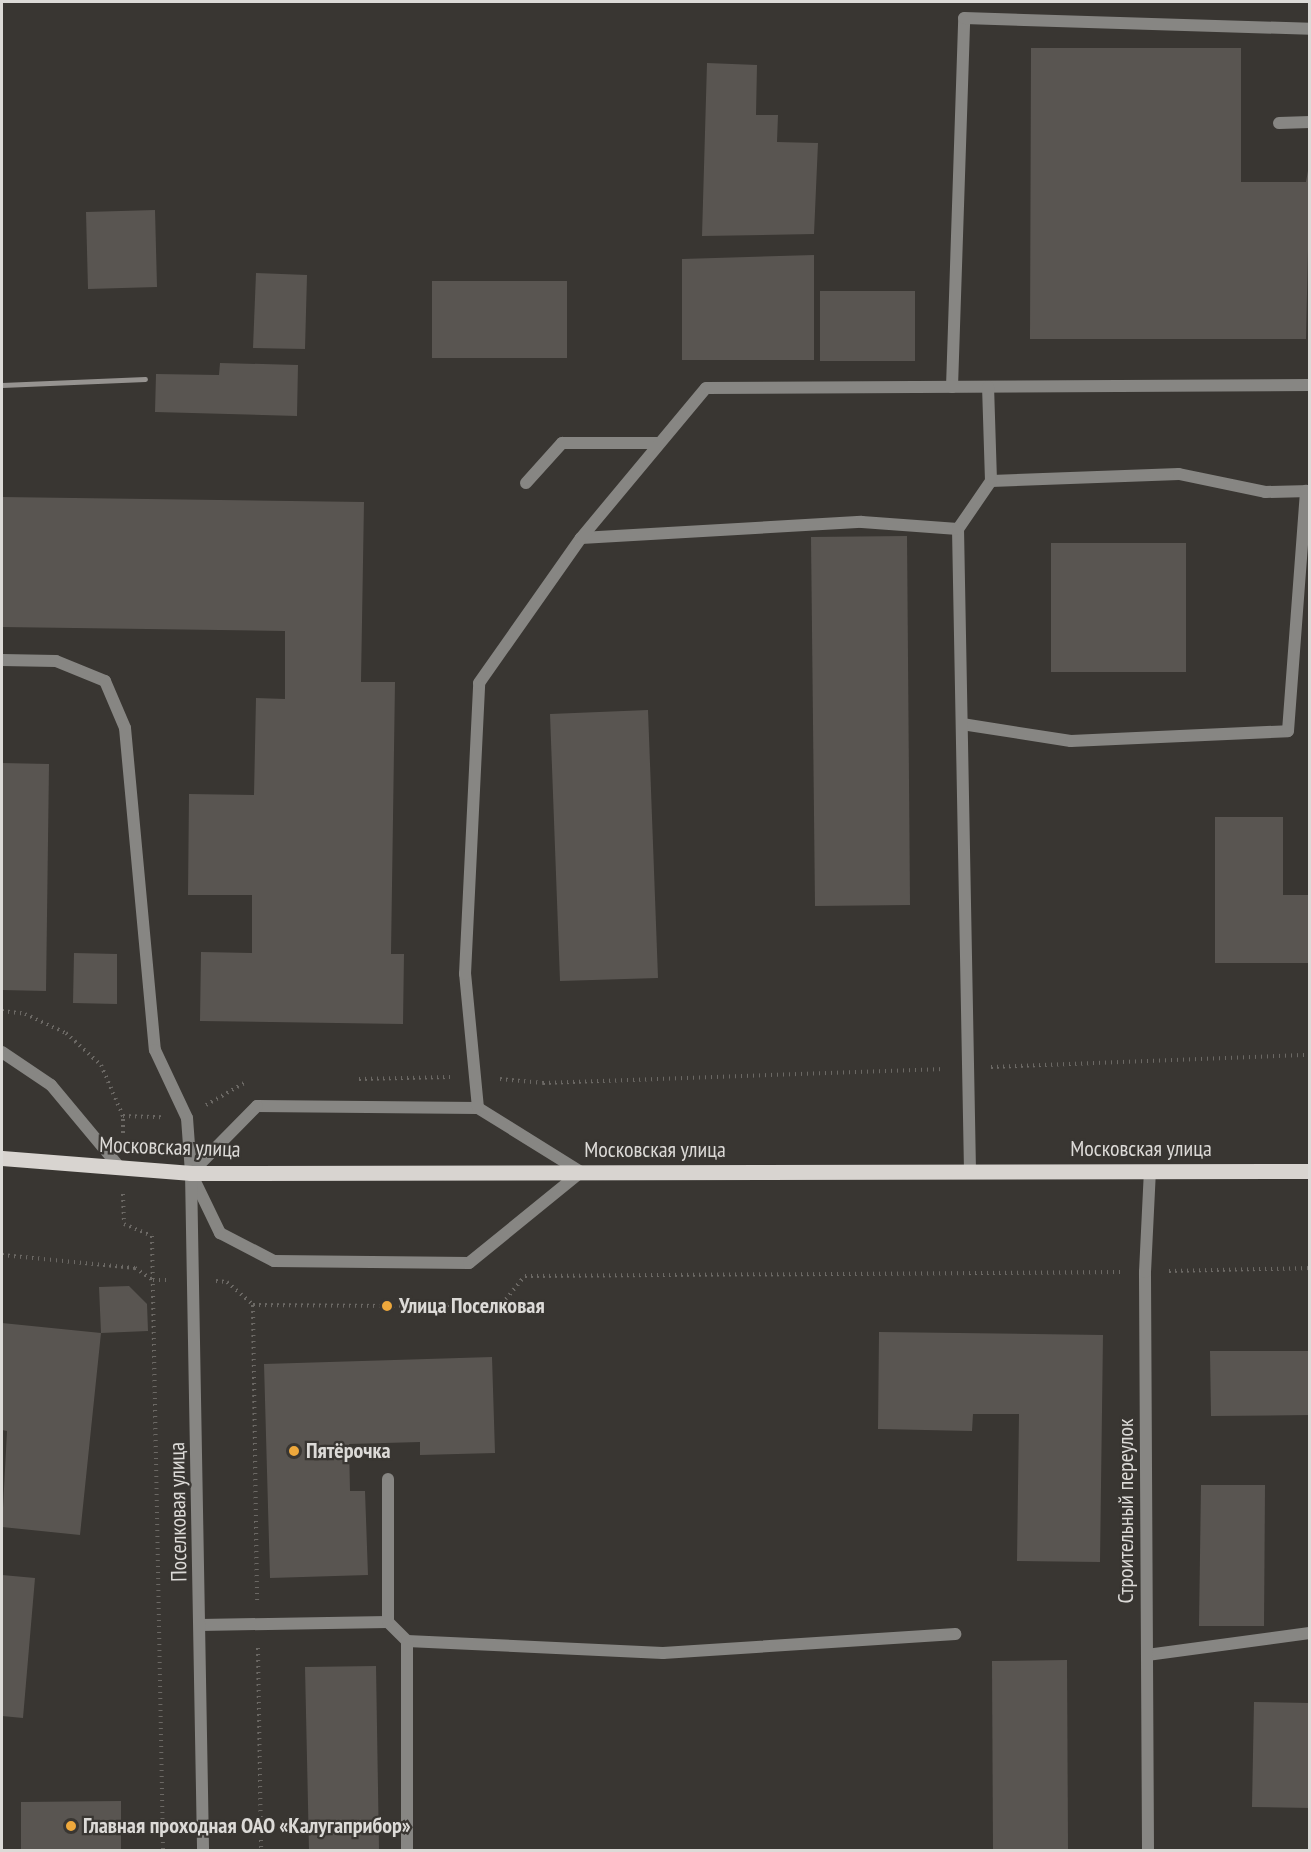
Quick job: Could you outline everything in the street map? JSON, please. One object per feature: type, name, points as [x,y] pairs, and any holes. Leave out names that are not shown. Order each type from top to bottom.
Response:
[{"type":"main road","name":"Московская улица","points":[[2,1158],[191,1173],[1310,1171]]},
{"type":"street","points":[[952,387],[964,18],[1310,29]]},
{"type":"street","points":[[1279,123],[1310,122]]},
{"type":"street","points":[[478,1108],[465,974],[478,683],[581,538],[706,388],[1310,385]]},
{"type":"street","points":[[970,1171],[958,529],[991,481],[988,387]]},
{"type":"street","points":[[526,483],[562,443],[658,443]]},
{"type":"street","points":[[962,724],[1071,741],[1288,731],[1308,491],[1265,492],[1179,474],[991,481]]},
{"type":"street","points":[[581,538],[862,522],[958,529]]},
{"type":"street","points":[[2,660],[56,661],[105,681],[125,728],[155,1050],[187,1118]]},
{"type":"street","points":[[2,1052],[51,1085],[121,1169]]},
{"type":"street","points":[[257,1106],[478,1108],[581,1172],[469,1263],[381,1265],[274,1261],[220,1233],[191,1173],[257,1106]]},
{"type":"street","name":"Поселковая улица","points":[[187,1118],[197,1280],[203,1851]]},
{"type":"street","name":"Строительный переулок","points":[[1148,1851],[1145,1272],[1150,1171]]},
{"type":"street","points":[[388,1479],[388,1622],[407,1641],[663,1653],[955,1634]]},
{"type":"street","points":[[200,1624],[388,1622]]},
{"type":"street","points":[[1147,1655],[1310,1633]]},
{"type":"street","points":[[407,1641],[407,1851]]},
{"type":"path","points":[[2,1011],[25,1014],[66,1032],[101,1065],[123,1116],[121,1169],[124,1224],[152,1236],[163,1851]]},
{"type":"path","points":[[347,1080],[474,1077],[543,1083],[1310,1055]]},
{"type":"path","points":[[123,1116],[187,1118],[243,1082],[255,1082]]},
{"type":"path","points":[[2,1255],[135,1268],[153,1280],[227,1282],[253,1305],[502,1304],[525,1276],[1145,1272],[1310,1268]]},
{"type":"path","points":[[253,1305],[261,1851]]},
{"type":"building","points":[[1031,48],[1241,48],[1241,182],[1306,182],[1310,159],[1306,339],[1030,339]]},
{"type":"building","points":[[707,63],[757,65],[756,115],[778,115],[777,142],[818,143],[814,234],[702,236]]},
{"type":"building","points":[[155,210],[157,287],[88,289],[86,212]]},
{"type":"building","points":[[814,255],[814,360],[682,360],[682,259]]},
{"type":"building","points":[[256,273],[307,275],[305,349],[253,348]]},
{"type":"building","points":[[432,281],[567,281],[567,358],[432,358]]},
{"type":"building","points":[[820,291],[915,291],[915,361],[820,361]]},
{"type":"building","points":[[220,363],[298,365],[297,416],[155,412],[156,374],[219,375]]},
{"type":"building","points":[[2,497],[364,502],[361,682],[395,682],[391,954],[404,954],[403,1024],[200,1021],[201,952],[252,953],[252,895],[188,895],[189,794],[254,795],[256,698],[285,699],[285,631],[2,627]]},
{"type":"building","points":[[907,536],[910,905],[815,906],[811,537]]},
{"type":"building","points":[[1051,543],[1186,543],[1186,672],[1051,672]]},
{"type":"building","points":[[648,710],[658,978],[560,981],[550,714]]},
{"type":"building","points":[[2,763],[49,764],[46,991],[2,990]]},
{"type":"building","points":[[1215,817],[1283,817],[1283,895],[1310,895],[1310,963],[1215,963]]},
{"type":"building","points":[[74,953],[117,954],[117,1004],[73,1003]]},
{"type":"building","points":[[129,1286],[147,1304],[148,1331],[101,1333],[99,1287]]},
{"type":"building","points":[[2,1323],[101,1333],[80,1535],[2,1527],[7,1431],[2,1430]]},
{"type":"building","points":[[879,1332],[1103,1335],[1100,1562],[1017,1561],[1019,1414],[973,1414],[972,1431],[878,1429]]},
{"type":"building","points":[[1210,1351],[1310,1351],[1310,1415],[1211,1416]]},
{"type":"building","points":[[492,1357],[495,1453],[420,1455],[420,1442],[349,1444],[350,1491],[365,1491],[368,1575],[270,1578],[264,1364]]},
{"type":"building","points":[[1201,1485],[1265,1485],[1264,1626],[1199,1626]]},
{"type":"building","points":[[2,1575],[35,1578],[23,1718],[2,1716]]},
{"type":"building","points":[[1067,1660],[1068,1850],[993,1850],[992,1661]]},
{"type":"building","points":[[376,1666],[379,1850],[309,1850],[305,1667]]},
{"type":"building","points":[[1254,1702],[1310,1703],[1310,1808],[1252,1807]]},
{"type":"building","name":"Главная проходная ОАО «Калугаприбор»","points":[[121,1801],[121,1850],[21,1850],[21,1802]]},
{"type":"railway","points":[[2,385],[145,379]]},
{"type":"place","name":"Улица Поселковая","points":[[387,1306]]},
{"type":"place","name":"Пятёрочка","points":[[294,1451]]},
{"type":"place","name":"Главная проходная ОАО «Калугаприбор»","points":[[71,1826]]}]
